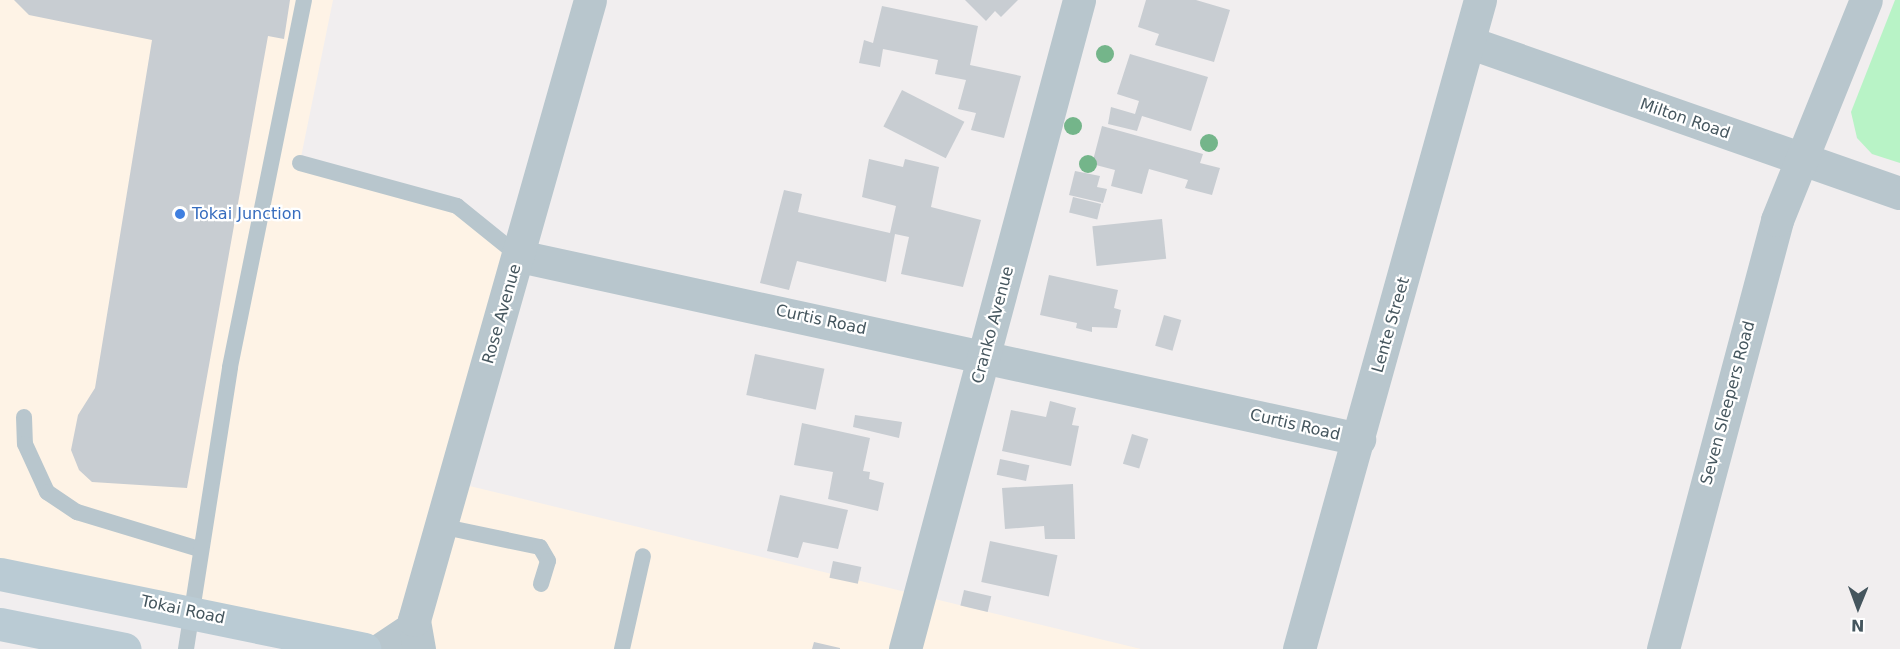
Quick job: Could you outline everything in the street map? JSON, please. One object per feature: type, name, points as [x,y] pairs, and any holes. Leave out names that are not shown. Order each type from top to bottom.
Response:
[{"type":"main road","name":"Tokai Road","points":[[0,574],[364,649]]},
{"type":"main road","points":[[0,624],[125,649]]},
{"type":"street","name":"Rose Avenue","points":[[381,649],[415,638],[440,526],[519,256],[590,0]]},
{"type":"street","name":"Cranko Avenue","points":[[905,649],[1079,0]]},
{"type":"street","name":"Lente Street","points":[[1299,649],[1471,44],[1480,0]]},
{"type":"street","name":"Seven Sleepers Road","points":[[1663,649],[1778,220],[1866,0]]},
{"type":"street","name":"Milton Road","points":[[1471,44],[1900,193]]},
{"type":"street","name":"Curtis Road","points":[[519,256],[985,355],[1359,439]]},
{"type":"lane","points":[[186,649],[193,612],[199,549],[264,186],[304,0]]},
{"type":"lane","name":"Curtis Road","points":[[300,162],[457,206],[519,256]]},
{"type":"lane","points":[[24,417],[25,444],[47,492],[77,512],[199,549]]},
{"type":"lane","points":[[440,526],[540,547],[549,561],[541,584]]},
{"type":"lane","points":[[622,649],[643,556]]},
{"type":"shaded area","points":[[0,0],[333,0],[300,162],[457,206],[519,256],[453,482],[1141,649],[364,649],[0,574]]},
{"type":"green space","points":[[1895,0],[1900,0],[1900,163],[1872,154],[1857,138],[1851,112]]},
{"type":"building","name":"Tokai Junction","points":[[14,0],[290,0],[284,39],[268,36],[187,488],[92,482],[79,470],[71,450],[78,415],[95,388],[152,40],[29,15]]},
{"type":"building","points":[[965,0],[1018,0],[1001,17],[995,11],[986,21]]},
{"type":"building","points":[[1146,0],[1196,0],[1230,10],[1214,62],[1155,45],[1159,34],[1138,27]]},
{"type":"building","points":[[882,6],[978,26],[970,65],[1021,76],[1004,138],[971,130],[976,113],[958,109],[966,80],[935,74],[938,60],[883,49],[880,67],[859,63],[864,40],[873,43]]},
{"type":"building","points":[[1130,54],[1208,77],[1191,131],[1142,116],[1137,131],[1108,124],[1111,107],[1135,114],[1139,101],[1117,94]]},
{"type":"building","points":[[902,90],[964,122],[946,158],[883,127]]},
{"type":"building","points":[[1102,126],[1203,154],[1200,163],[1220,168],[1212,195],[1185,188],[1188,180],[1149,169],[1142,194],[1111,186],[1115,170],[1092,164]]},
{"type":"building","points":[[869,159],[903,167],[905,159],[939,167],[931,207],[981,220],[963,287],[901,274],[909,237],[895,234],[886,282],[797,261],[789,290],[760,283],[784,190],[802,194],[798,212],[890,233],[896,206],[862,197]]},
{"type":"building","points":[[1075,171],[1100,176],[1097,187],[1107,189],[1103,203],[1069,195]]},
{"type":"building","points":[[1073,197],[1101,204],[1097,220],[1069,213]]},
{"type":"building","points":[[1162,219],[1166,259],[1097,266],[1092,226]]},
{"type":"building","points":[[1049,275],[1118,290],[1114,308],[1121,310],[1117,328],[1092,327],[1092,332],[1076,328],[1077,323],[1040,315]]},
{"type":"building","points":[[1164,315],[1181,320],[1172,351],[1155,346]]},
{"type":"building","points":[[755,354],[824,369],[816,410],[746,395]]},
{"type":"building","points":[[1050,401],[1076,408],[1072,425],[1079,426],[1071,466],[1002,451],[1011,410],[1046,417]]},
{"type":"building","points":[[855,415],[902,422],[899,438],[853,427]]},
{"type":"building","points":[[802,423],[870,438],[863,471],[870,472],[869,479],[884,483],[878,511],[828,499],[833,472],[794,465]]},
{"type":"building","points":[[1132,434],[1148,439],[1139,469],[1123,464]]},
{"type":"building","points":[[1000,459],[1029,465],[1026,481],[997,475]]},
{"type":"building","points":[[1073,484],[1075,539],[1045,539],[1044,526],[1005,529],[1002,488]]},
{"type":"building","points":[[780,495],[848,510],[838,549],[803,542],[798,558],[767,551]]},
{"type":"building","points":[[990,541],[1057,555],[1049,596],[981,582]]},
{"type":"building","points":[[833,561],[861,567],[858,584],[829,578]]},
{"type":"building","points":[[964,590],[991,596],[988,612],[960,606]]},
{"type":"building","points":[[814,642],[840,648],[840,649],[812,649]]},
{"type":"place","name":"Tokai Junction","points":[[180,214]]}]
